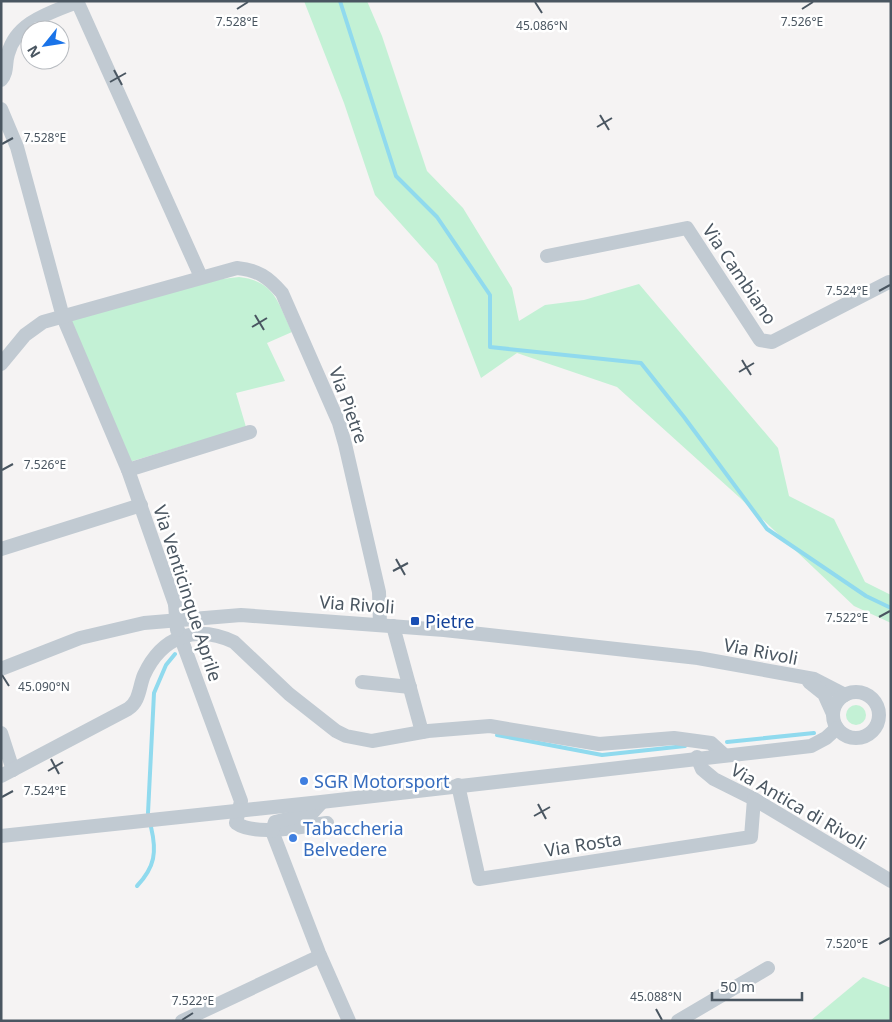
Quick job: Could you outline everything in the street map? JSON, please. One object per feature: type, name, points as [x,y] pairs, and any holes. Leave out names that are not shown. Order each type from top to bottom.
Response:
[{"type":"street","points":[[1,80],[5,75],[8,54],[16,34],[37,19],[77,2],[201,277]]},
{"type":"street","name":"Via Venticinque Aprile","points":[[1,109],[17,147],[63,317],[141,505],[174,604],[178,634],[241,801],[240,811]]},
{"type":"street","name":"Via Cambiano","points":[[547,256],[687,228],[760,340],[772,342],[889,282],[891,283]]},
{"type":"street","name":"Via Pietre","points":[[1,364],[25,336],[43,322],[237,268],[248,269],[268,278],[282,292],[339,423],[387,625]]},
{"type":"street","points":[[128,470],[250,432]]},
{"type":"street","points":[[1,549],[141,505]]},
{"type":"street","name":"Via Rivoli","points":[[1,669],[80,638],[144,623],[241,615],[387,625],[698,658],[823,682],[845,695],[860,692],[867,694],[884,705],[885,718],[864,736],[849,737],[838,728],[824,694],[804,679]]},
{"type":"street","points":[[387,625],[410,686],[422,732]]},
{"type":"street","points":[[1,732],[7,773],[134,705],[151,662],[166,644],[178,634]]},
{"type":"street","name":"Via Antica di Rivoli","points":[[178,634],[212,634],[234,642],[289,694],[336,731],[346,736],[372,742],[422,732],[490,726],[599,744],[674,738],[711,742],[722,754]]},
{"type":"street","points":[[362,682],[410,686]]},
{"type":"street","points":[[833,714],[839,700],[845,695]]},
{"type":"street","points":[[1,836],[321,802],[722,754],[811,746],[826,738],[838,728]]},
{"type":"street","name":"Via Antica di Rivoli","points":[[697,757],[702,769],[714,779],[754,799],[891,881]]},
{"type":"street","name":"Via Rosta","points":[[458,785],[479,879],[751,837],[754,799]]},
{"type":"street","points":[[321,802],[312,812],[275,822],[272,831],[320,956],[349,1021]]},
{"type":"street","points":[[240,811],[236,819],[239,825],[272,831],[327,823]]},
{"type":"street","points":[[182,1021],[320,956]]},
{"type":"street","points":[[678,1021],[768,968]]},
{"type":"green space","points":[[304,1],[367,1],[382,36],[427,171],[463,208],[512,288],[519,321],[545,305],[584,300],[639,284],[778,448],[789,496],[834,519],[865,582],[891,595],[891,623],[854,606],[739,497],[617,387],[517,353],[481,378],[437,264],[375,195],[344,103]]},
{"type":"green space","points":[[239,277],[260,283],[274,295],[292,332],[267,343],[285,381],[236,393],[246,427],[126,463],[63,317],[222,279]]},
{"type":"green space","points":[[856,705],[863,708],[866,715],[863,722],[856,725],[849,722],[846,715],[849,708]]},
{"type":"green space","points":[[863,977],[891,988],[891,1021],[810,1021]]},
{"type":"waterway","points":[[340,1],[396,176],[437,217],[490,295],[490,347],[641,363],[684,417],[767,529],[866,596],[891,608]]},
{"type":"waterway","points":[[148,813],[154,693],[166,665],[175,654]]},
{"type":"waterway","points":[[727,742],[814,733]]},
{"type":"waterway","points":[[497,735],[602,755],[685,746]]},
{"type":"waterway","points":[[137,886],[148,872],[153,859],[154,844],[151,827]]},
{"type":"place","name":"Pietre","points":[[415,621]]},
{"type":"place","name":"SGR Motorsport","points":[[304,781]]},
{"type":"place","name":"Tabaccheria Belvedere","points":[[293,838]]}]
